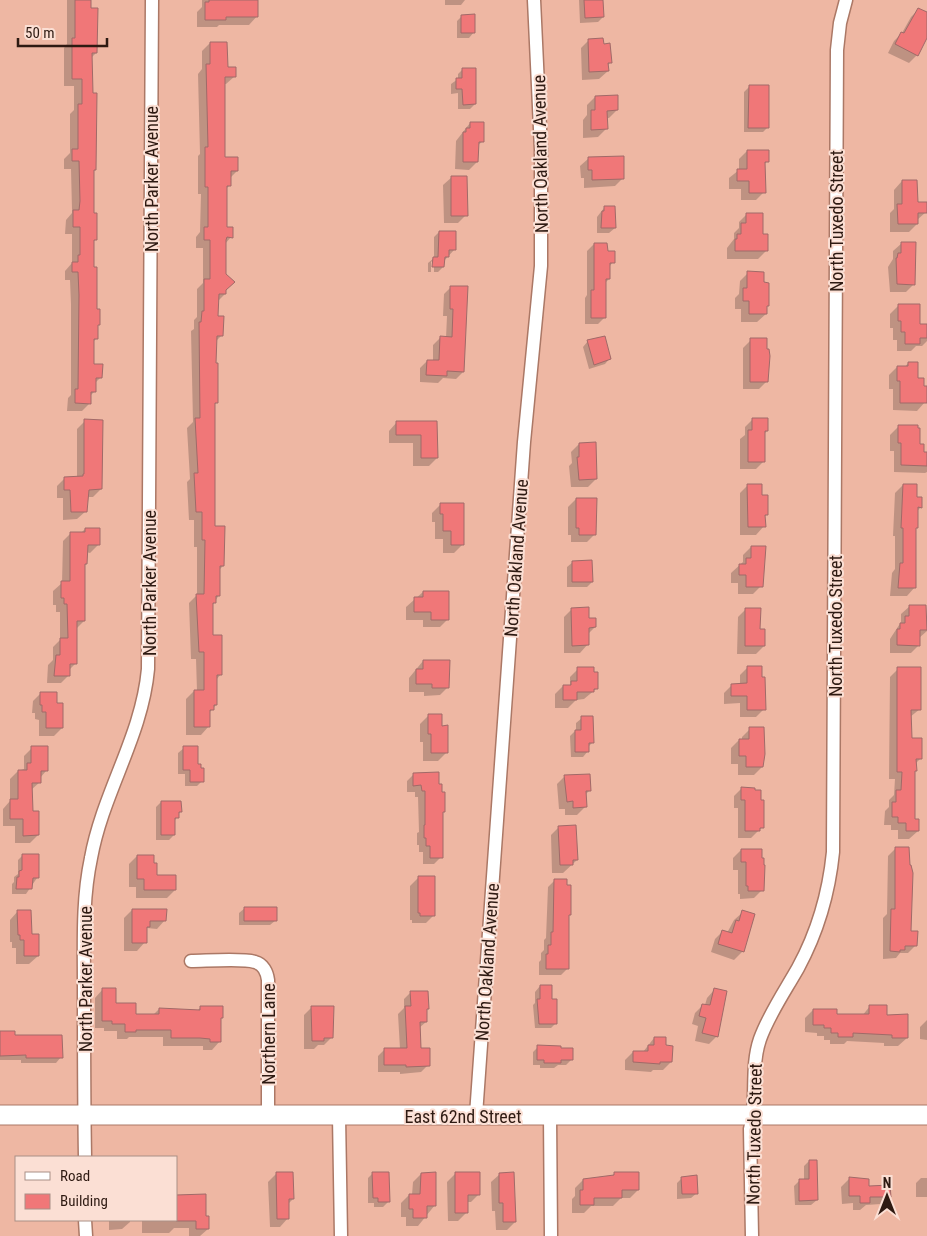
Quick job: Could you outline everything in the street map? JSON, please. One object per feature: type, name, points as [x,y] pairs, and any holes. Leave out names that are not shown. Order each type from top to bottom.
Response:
[{"type":"street","name":"North Parker Avenue","points":[[84,1156],[84,920],[87,876],[98,827],[139,718],[146,691],[148,664],[152,0]]},
{"type":"street","name":"North Oakland Avenue","points":[[476,1116],[524,442],[541,266],[541,150],[534,0]]},
{"type":"street","name":"North Tuxedo Street","points":[[752,1236],[750,1129],[754,1116],[754,1070],[758,1047],[770,1018],[798,968],[812,938],[823,907],[833,852],[837,50],[840,23],[846,0]]},
{"type":"street","name":"Northern Lane","points":[[191,961],[253,961],[264,968],[266,972],[268,980],[268,1116]]},
{"type":"street","name":"East 62nd Street","points":[[0,1115],[927,1116]]},
{"type":"street","points":[[339,1116],[341,1236]]},
{"type":"street","points":[[550,1116],[551,1236]]},
{"type":"street","points":[[85,1221],[86,1236]]},
{"type":"building","points":[[75,0],[91,0],[91,8],[98,8],[97,53],[92,53],[93,93],[97,93],[94,213],[97,213],[97,240],[94,240],[94,267],[97,267],[97,309],[100,309],[100,325],[98,325],[98,339],[94,339],[94,364],[103,364],[102,378],[96,378],[96,392],[91,392],[91,404],[75,403],[75,389],[78,389],[79,295],[78,272],[72,272],[72,262],[78,262],[78,255],[80,255],[80,227],[73,227],[73,210],[79,210],[80,201],[79,161],[72,161],[72,149],[78,149],[78,104],[82,104],[82,79],[72,79],[72,38],[75,38]]},
{"type":"building","points":[[209,0],[258,0],[258,17],[226,17],[226,20],[205,20],[205,2],[209,2]]},
{"type":"building","points":[[584,0],[603,0],[604,17],[585,18]]},
{"type":"building","points":[[918,8],[927,12],[927,38],[918,56],[895,44],[901,32],[904,33]]},
{"type":"building","points":[[475,14],[475,33],[461,33],[461,15]]},
{"type":"building","points":[[603,38],[604,44],[610,43],[612,63],[608,63],[609,71],[589,72],[588,39]]},
{"type":"building","points":[[210,42],[227,42],[228,67],[236,67],[236,77],[225,77],[225,157],[238,157],[238,171],[231,171],[231,186],[227,186],[227,227],[233,227],[233,238],[227,237],[226,240],[226,274],[235,282],[226,290],[226,294],[219,294],[218,316],[224,316],[223,336],[217,336],[216,363],[218,363],[218,403],[215,403],[215,526],[225,526],[224,566],[220,566],[220,596],[216,596],[216,603],[213,603],[213,635],[222,635],[222,675],[217,675],[217,705],[214,705],[214,710],[210,710],[210,727],[194,727],[194,690],[204,690],[204,652],[199,652],[196,594],[204,594],[205,540],[202,540],[202,512],[196,512],[194,473],[198,473],[195,418],[200,418],[199,322],[201,322],[202,311],[204,311],[204,279],[210,279],[210,240],[204,240],[204,227],[208,227],[205,147],[208,147],[206,64],[210,64]]},
{"type":"building","points":[[462,68],[476,68],[476,104],[463,105],[462,89],[456,89],[456,78],[462,78]]},
{"type":"building","points":[[749,85],[769,85],[769,128],[748,128]]},
{"type":"building","points":[[618,95],[618,110],[607,111],[608,129],[591,130],[591,110],[595,110],[595,96]]},
{"type":"building","points":[[470,122],[484,122],[484,142],[479,142],[478,162],[463,162],[463,132],[466,132],[466,128],[470,128]]},
{"type":"building","points":[[747,150],[769,150],[769,162],[765,162],[766,193],[749,193],[749,181],[737,181],[737,169],[747,169]]},
{"type":"building","points":[[624,156],[624,179],[592,180],[592,170],[588,170],[588,157]]},
{"type":"building","points":[[451,176],[467,176],[468,216],[451,216]]},
{"type":"building","points":[[902,180],[917,180],[918,202],[927,202],[927,213],[918,213],[918,224],[898,224],[897,204],[902,204]]},
{"type":"building","points":[[604,206],[615,206],[616,228],[601,228]]},
{"type":"building","points":[[746,213],[763,213],[763,234],[768,234],[768,251],[735,251],[735,239],[737,239],[737,234],[741,234],[741,223],[746,223]]},
{"type":"building","points":[[439,231],[456,231],[456,250],[449,250],[449,257],[445,257],[444,267],[432,267],[433,257],[438,257]]},
{"type":"building","points":[[901,242],[916,242],[915,285],[897,284],[896,258],[898,253],[901,253]]},
{"type":"building","points":[[594,243],[607,243],[608,251],[615,251],[615,263],[610,263],[610,279],[606,279],[606,318],[591,318],[591,290],[594,290]]},
{"type":"building","points":[[747,271],[764,272],[764,282],[769,283],[767,314],[749,314],[749,301],[743,301],[743,288],[747,288]]},
{"type":"building","points":[[450,286],[468,286],[464,372],[447,371],[447,376],[426,375],[427,360],[439,360],[440,336],[452,337],[453,309],[450,309]]},
{"type":"building","points":[[898,304],[920,304],[920,324],[927,324],[927,338],[920,338],[920,344],[905,344],[905,332],[901,332],[901,321],[898,321]]},
{"type":"building","points":[[605,336],[611,359],[594,365],[587,340]]},
{"type":"building","points":[[750,338],[767,338],[767,349],[769,349],[770,356],[768,382],[750,382]]},
{"type":"building","points":[[908,362],[918,362],[918,378],[924,378],[924,386],[927,386],[927,403],[900,403],[900,381],[897,381],[897,366],[908,366]]},
{"type":"building","points":[[752,418],[768,418],[768,431],[765,431],[765,462],[748,462],[748,430],[752,430]]},
{"type":"building","points":[[84,419],[103,420],[102,489],[89,490],[87,512],[71,512],[70,490],[64,490],[64,477],[83,476],[84,474]]},
{"type":"building","points":[[396,421],[437,421],[438,458],[421,458],[421,435],[396,435]]},
{"type":"building","points":[[898,425],[918,425],[918,428],[920,428],[920,444],[924,444],[924,452],[927,452],[927,466],[901,465],[901,443],[898,443]]},
{"type":"building","points":[[596,442],[597,479],[579,480],[577,457],[579,457],[579,443]]},
{"type":"building","points":[[747,484],[762,484],[762,495],[768,495],[768,515],[765,515],[766,527],[748,527]]},
{"type":"building","points":[[903,484],[917,484],[917,497],[922,497],[922,508],[918,507],[918,528],[916,528],[916,588],[898,588],[900,563],[903,563],[903,528],[901,528]]},
{"type":"building","points":[[576,498],[597,498],[596,535],[579,535],[579,528],[576,528]]},
{"type":"building","points":[[440,503],[464,503],[464,545],[451,545],[451,531],[443,531],[443,514],[440,514]]},
{"type":"building","points":[[85,528],[100,528],[100,545],[88,545],[87,564],[85,564],[85,621],[77,621],[77,664],[70,664],[70,676],[54,676],[56,655],[60,655],[60,638],[68,638],[67,604],[64,604],[64,598],[61,598],[61,581],[70,581],[70,532],[85,532]]},
{"type":"building","points":[[751,546],[766,546],[763,587],[746,587],[746,575],[739,575],[739,564],[746,564],[746,558],[751,558]]},
{"type":"building","points":[[592,560],[593,582],[572,582],[572,561]]},
{"type":"building","points":[[423,591],[449,591],[449,620],[431,620],[431,612],[414,612],[414,597],[423,597]]},
{"type":"building","points":[[909,605],[926,605],[927,630],[920,630],[920,646],[897,645],[897,629],[900,629],[900,623],[905,623],[905,616],[909,616]]},
{"type":"building","points":[[589,607],[589,618],[596,618],[596,627],[589,628],[589,645],[572,646],[571,608]]},
{"type":"building","points":[[745,608],[761,608],[760,629],[765,629],[765,646],[745,646]]},
{"type":"building","points":[[423,660],[450,660],[449,688],[432,688],[432,684],[416,684],[416,669],[423,669]]},
{"type":"building","points":[[747,666],[762,666],[762,677],[765,677],[766,710],[747,710],[747,696],[731,696],[731,684],[747,683]]},
{"type":"building","points":[[577,667],[594,667],[594,672],[598,672],[598,689],[594,689],[594,692],[577,692],[577,700],[563,700],[563,685],[571,685],[571,681],[577,681]]},
{"type":"building","points":[[897,667],[921,667],[921,710],[911,710],[912,738],[922,738],[922,759],[916,759],[917,771],[915,771],[915,819],[919,819],[919,831],[906,831],[906,823],[898,823],[898,817],[892,817],[892,802],[896,802],[896,790],[901,790],[902,772],[897,772]]},
{"type":"building","points":[[40,692],[57,692],[57,703],[63,703],[63,728],[46,728],[46,712],[42,712]]},
{"type":"building","points":[[428,714],[442,714],[442,726],[448,725],[448,753],[431,753],[431,734],[428,734]]},
{"type":"building","points":[[581,716],[593,716],[594,743],[589,743],[589,752],[575,752],[575,730],[581,730]]},
{"type":"building","points":[[749,727],[764,727],[765,754],[763,767],[746,767],[746,756],[739,756],[739,739],[749,739]]},
{"type":"building","points":[[31,746],[48,746],[48,771],[41,771],[41,783],[32,783],[33,811],[39,811],[39,835],[23,836],[23,819],[10,819],[10,799],[18,799],[18,770],[27,770],[27,763],[31,763]]},
{"type":"building","points":[[183,746],[198,746],[198,764],[201,764],[201,768],[204,768],[204,782],[190,782],[190,770],[183,770]]},
{"type":"building","points":[[439,772],[439,784],[442,784],[442,792],[445,792],[443,858],[430,858],[430,846],[426,846],[426,838],[424,838],[425,791],[422,791],[421,785],[413,786],[413,773]]},
{"type":"building","points":[[590,774],[591,791],[586,791],[587,807],[573,808],[573,801],[567,802],[564,775]]},
{"type":"building","points":[[741,787],[761,790],[761,800],[764,800],[764,828],[760,828],[760,831],[745,831],[745,800],[741,800]]},
{"type":"building","points":[[161,801],[181,801],[182,812],[179,812],[179,818],[175,818],[175,835],[161,835]]},
{"type":"building","points":[[576,825],[578,860],[573,860],[573,865],[560,865],[558,826]]},
{"type":"building","points":[[895,847],[909,847],[910,865],[913,873],[911,931],[918,931],[917,946],[905,946],[905,950],[900,950],[900,952],[890,951],[891,909],[895,909]]},
{"type":"building","points":[[741,849],[762,849],[762,858],[764,858],[765,865],[764,891],[748,891],[748,886],[746,886],[746,862],[741,862]]},
{"type":"building","points":[[22,854],[39,854],[39,878],[33,878],[32,889],[16,889],[17,877],[19,877],[19,871],[22,870]]},
{"type":"building","points":[[137,855],[154,855],[154,863],[157,863],[157,875],[176,875],[176,890],[144,890],[144,879],[137,879]]},
{"type":"building","points":[[418,876],[435,876],[435,916],[420,916],[420,913],[418,913]]},
{"type":"building","points":[[554,879],[567,879],[567,885],[571,885],[569,969],[546,969],[546,954],[548,954],[548,945],[551,945],[551,932],[553,932]]},
{"type":"building","points":[[244,907],[277,907],[277,921],[244,921]]},
{"type":"building","points":[[132,909],[167,909],[166,921],[150,921],[150,927],[147,927],[147,943],[132,943]]},
{"type":"building","points":[[17,910],[31,910],[32,934],[39,934],[39,956],[24,956],[24,940],[20,940],[20,935],[18,935]]},
{"type":"building","points":[[742,910],[755,914],[744,952],[718,944],[722,930],[732,933],[736,920],[739,921]]},
{"type":"building","points":[[540,985],[552,985],[552,999],[557,999],[557,1024],[539,1024],[537,999],[540,999]]},
{"type":"building","points":[[102,988],[116,988],[116,1003],[136,1003],[136,1014],[159,1014],[159,1008],[200,1010],[200,1006],[223,1006],[221,1042],[210,1042],[210,1039],[200,1038],[171,1038],[171,1030],[136,1030],[136,1032],[125,1032],[125,1024],[112,1024],[112,1021],[102,1021]]},
{"type":"building","points":[[714,988],[727,991],[718,1037],[702,1033],[706,1018],[699,1016],[702,1004],[710,1005]]},
{"type":"building","points":[[410,991],[428,991],[429,1009],[427,1009],[427,1022],[420,1022],[421,1048],[430,1048],[430,1066],[406,1067],[406,1065],[384,1065],[384,1048],[407,1048],[405,1006],[411,1006]]},
{"type":"building","points":[[869,1005],[887,1005],[887,1015],[908,1014],[908,1038],[892,1038],[892,1035],[853,1033],[853,1037],[838,1037],[838,1033],[831,1033],[831,1028],[824,1028],[824,1025],[813,1025],[813,1009],[837,1009],[837,1014],[869,1014]]},
{"type":"building","points":[[311,1006],[334,1006],[333,1038],[324,1038],[324,1041],[312,1041]]},
{"type":"building","points":[[0,1031],[15,1031],[15,1035],[62,1035],[63,1058],[26,1058],[26,1055],[0,1056]]},
{"type":"building","points":[[654,1037],[666,1037],[666,1045],[673,1046],[672,1062],[660,1062],[660,1064],[633,1062],[633,1051],[648,1051],[648,1045],[654,1045]]},
{"type":"building","points":[[537,1045],[573,1048],[573,1060],[561,1060],[561,1063],[544,1063],[544,1060],[537,1060]]},
{"type":"building","points":[[809,1160],[817,1160],[818,1200],[799,1201],[799,1179],[809,1179]]},
{"type":"building","points":[[276,1172],[293,1172],[294,1199],[289,1199],[289,1219],[277,1219]]},
{"type":"building","points":[[372,1172],[389,1172],[390,1202],[378,1202],[378,1198],[373,1198]]},
{"type":"building","points":[[436,1172],[436,1206],[427,1206],[427,1218],[413,1218],[413,1209],[409,1209],[409,1194],[420,1194],[421,1173]]},
{"type":"building","points":[[455,1172],[480,1172],[480,1195],[468,1195],[468,1213],[455,1213]]},
{"type":"building","points":[[514,1172],[516,1222],[503,1222],[503,1203],[499,1203],[499,1173]]},
{"type":"building","points":[[614,1172],[639,1172],[639,1190],[622,1190],[622,1198],[594,1198],[594,1205],[580,1205],[580,1190],[583,1190],[583,1179],[614,1175]]},
{"type":"building","points":[[697,1175],[698,1194],[682,1194],[681,1177]]},
{"type":"building","points":[[849,1177],[869,1179],[869,1186],[890,1185],[891,1197],[870,1197],[870,1203],[860,1203],[860,1196],[849,1196]]},
{"type":"building","points":[[206,1194],[206,1216],[209,1216],[209,1229],[196,1229],[196,1221],[178,1221],[178,1195]]}]
